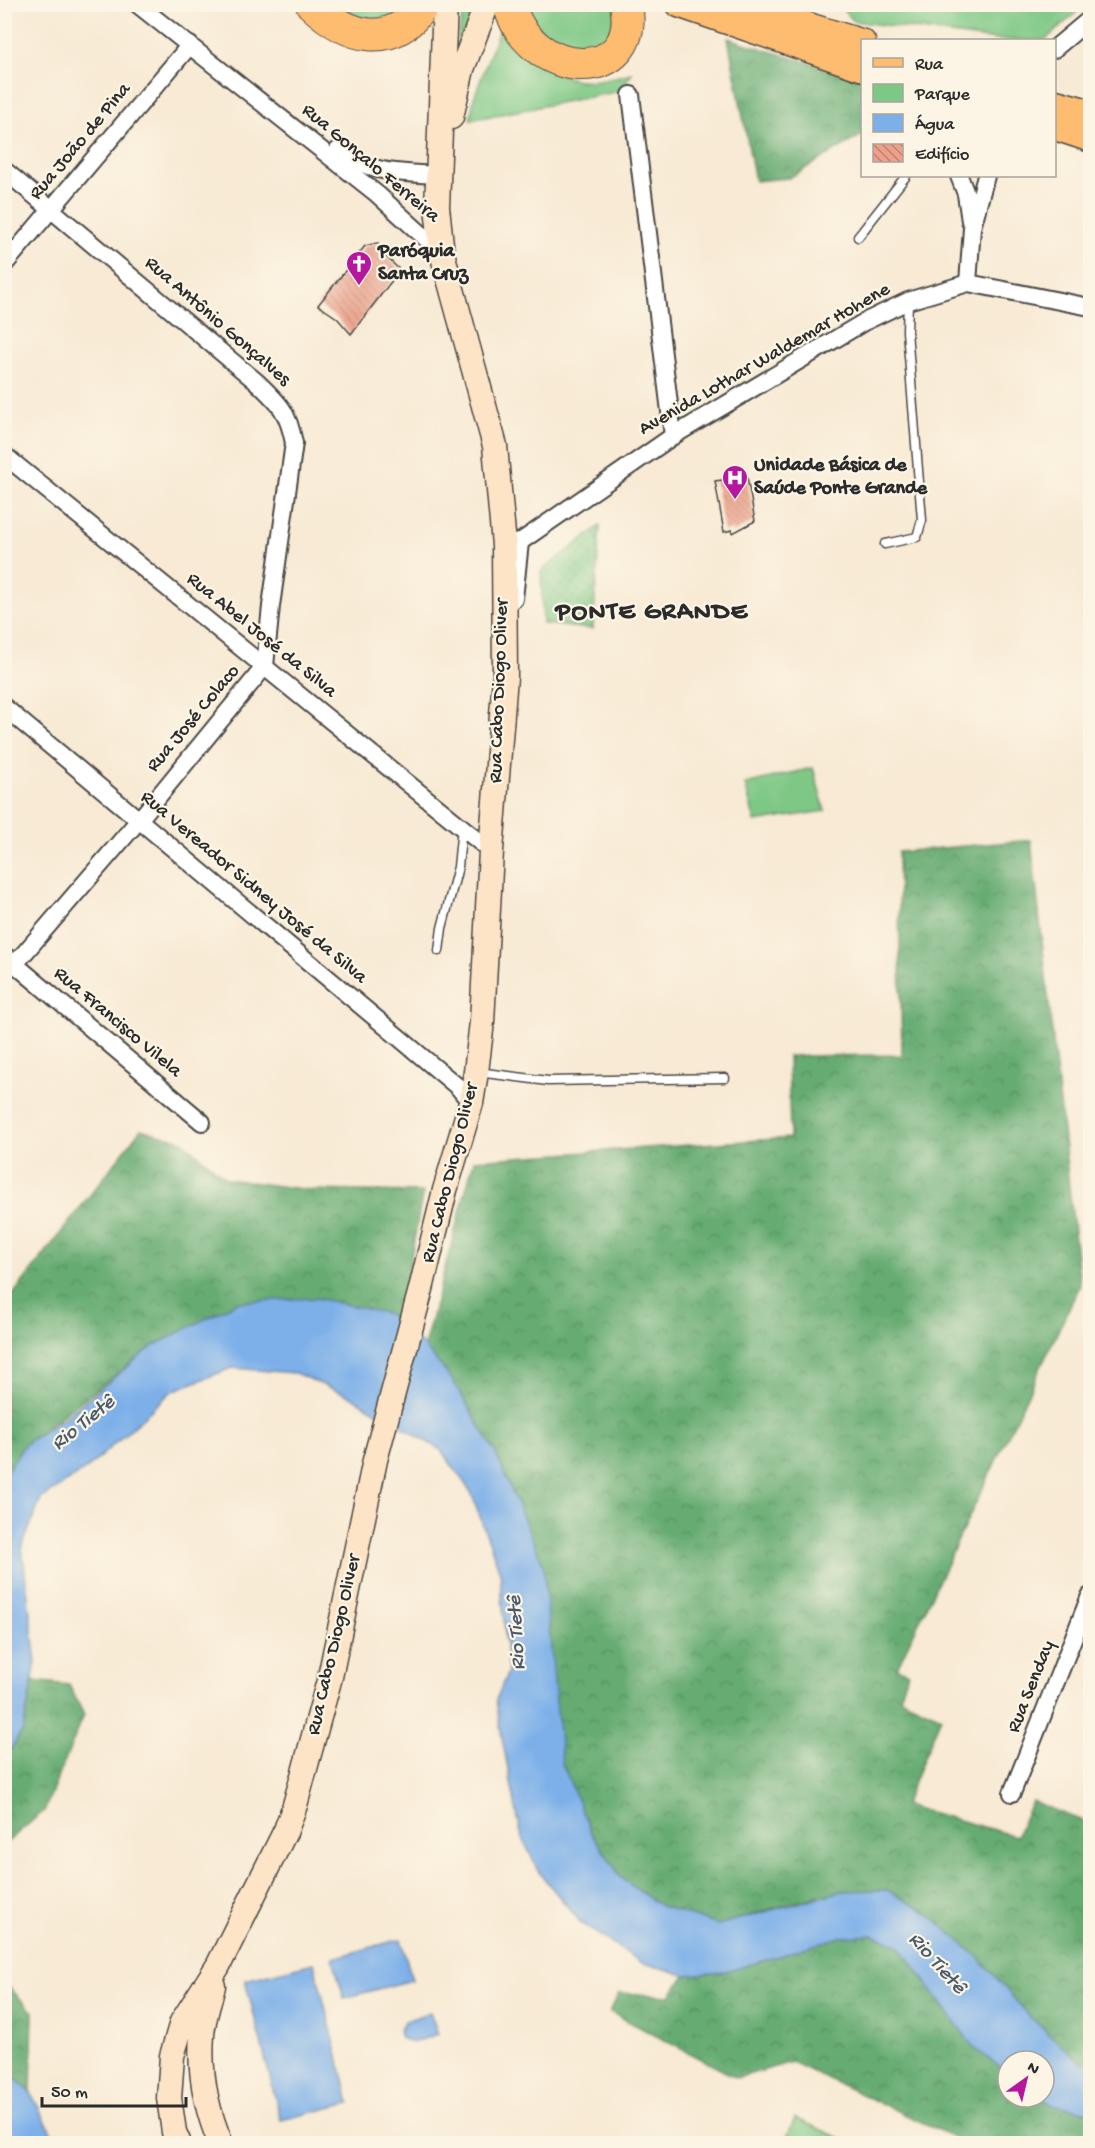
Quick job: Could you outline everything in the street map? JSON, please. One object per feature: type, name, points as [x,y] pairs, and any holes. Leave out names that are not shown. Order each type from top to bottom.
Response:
[{"type":"highway","points":[[312,4],[336,23],[356,33],[377,36],[408,23],[424,4]]},
{"type":"highway","points":[[509,4],[521,33],[541,51],[558,61],[578,65],[608,58],[618,48],[627,25],[626,4]]},
{"type":"main road","points":[[437,175],[445,4]]},
{"type":"main road","points":[[437,175],[462,69],[487,4]]},
{"type":"main road","points":[[680,4],[861,67]]},
{"type":"main road","points":[[748,4],[861,43]]},
{"type":"main road","points":[[1056,104],[1090,113]]},
{"type":"main road","points":[[1056,127],[1090,138]]},
{"type":"main road","name":"Rua Cabo Diogo Oliver","points":[[179,2144],[174,2132],[169,2098],[172,2056],[182,2022],[218,1966],[286,1830],[295,1805],[330,1677],[375,1460],[445,1190],[471,1102],[476,1072],[482,1022],[512,543],[495,446],[442,253],[437,207],[437,175]]},
{"type":"main road","name":"Rua Cabo Diogo Oliver","points":[[218,1966],[202,2034],[202,2076],[210,2119],[221,2144]]},
{"type":"street","name":"Rua Gonçalo Ferreira","points":[[137,4],[377,194],[442,253]]},
{"type":"street","points":[[1056,47],[1090,19]]},
{"type":"street","name":"Rua João de Pina","points":[[4,265],[190,45]]},
{"type":"street","points":[[631,95],[674,436]]},
{"type":"street","name":"Rua Gonçalo Ferreira","points":[[271,109],[355,162],[369,168],[385,172],[437,175]]},
{"type":"street","name":"Rua Antônio Gonçalves","points":[[4,170],[258,383],[278,402],[290,421],[294,443],[265,666]]},
{"type":"street","points":[[959,177],[966,194],[972,228]]},
{"type":"street","points":[[968,283],[972,228],[986,177]]},
{"type":"street","name":"Avenida Lothar Waldemar Hohene","points":[[512,543],[674,436],[864,322],[908,301],[968,283],[1090,307]]},
{"type":"street","name":"Rua Abel José da Silva","points":[[4,455],[491,851]]},
{"type":"street","name":"Rua José Colaco","points":[[8,965],[139,820],[265,666]]},
{"type":"street","name":"Rua Vereador Sidney José da Silva","points":[[4,707],[449,1079],[471,1102]]},
{"type":"street","name":"Rua Francisco Vilela","points":[[8,965],[202,1122]]},
{"type":"street","name":"Rua Senday","points":[[1012,1792],[1090,1596]]},
{"type":"lane","points":[[858,237],[905,177]]},
{"type":"lane","points":[[885,544],[917,537],[922,520],[907,331],[908,301]]},
{"type":"lane","points":[[439,951],[442,928],[458,867],[462,826]]},
{"type":"lane","points":[[476,1072],[548,1081],[725,1078]]},
{"type":"green space","points":[[333,5],[420,5],[375,26]]},
{"type":"green space","points":[[464,5],[479,5],[449,94]]},
{"type":"green space","points":[[519,5],[617,5],[609,46],[562,52]]},
{"type":"green space","points":[[839,5],[1085,5],[1046,39],[989,39],[854,21]]},
{"type":"green space","points":[[502,22],[544,61],[567,77],[591,81],[632,73],[620,91],[470,120],[474,98]]},
{"type":"green space","points":[[728,38],[861,79],[861,136],[789,178],[755,181]]},
{"type":"green space","points":[[600,526],[593,629],[543,624],[541,571]]},
{"type":"green space","points":[[813,768],[825,811],[755,822],[745,784]]},
{"type":"green space","points":[[1031,840],[1080,1285],[897,1668],[908,1673],[900,1698],[941,1717],[904,1805],[1016,1836],[1032,1801],[1090,1824],[1090,2063],[1080,2062],[1029,2016],[980,1959],[926,1912],[887,1890],[842,1891],[718,1925],[661,1906],[623,1880],[591,1833],[562,1763],[542,1564],[495,1452],[453,1381],[424,1346],[474,1160],[790,1138],[788,1056],[902,1055],[898,852]]},
{"type":"green space","points":[[141,1129],[182,1141],[227,1179],[310,1190],[423,1192],[399,1323],[389,1314],[238,1302],[153,1346],[25,1444],[5,1474],[5,1305]]},
{"type":"green space","points":[[33,1681],[69,1685],[84,1715],[44,1811],[5,1844],[5,1759],[23,1730]]},
{"type":"green space","points":[[873,1935],[898,1944],[974,2048],[996,2064],[996,2109],[1056,2109],[1056,2105],[1090,2112],[1090,2143],[966,2143],[792,2062],[737,2078],[610,2012],[619,1993],[670,1996],[685,1975],[726,1972],[840,1937]]},
{"type":"green space","points":[[5,1983],[33,2012],[31,2093],[5,2069]]},
{"type":"green space","points":[[795,2118],[851,2143],[784,2143]]},
{"type":"water","name":"Rio Tietê","points":[[316,1298],[389,1314],[424,1346],[453,1381],[495,1452],[543,1564],[562,1763],[591,1833],[623,1880],[661,1906],[718,1925],[842,1891],[887,1890],[926,1912],[980,1959],[1029,2016],[1080,2062],[1090,2063],[1090,2112],[1056,2105],[1056,2049],[996,2049],[996,2064],[974,2048],[898,1944],[873,1935],[840,1937],[726,1972],[685,1975],[640,1962],[581,1923],[538,1871],[521,1834],[496,1700],[508,1671],[500,1572],[471,1492],[441,1450],[350,1396],[295,1373],[232,1368],[172,1391],[89,1467],[41,1499],[22,1547],[36,1663],[23,1730],[5,1758],[5,1474],[25,1444],[69,1414],[153,1346],[238,1302]]},
{"type":"water","points":[[401,1939],[412,1980],[344,1998],[333,1958]]},
{"type":"water","points":[[314,1963],[350,2103],[281,2120],[245,1980]]},
{"type":"water","points":[[430,2012],[438,2034],[412,2043],[401,2038],[399,2031],[405,2021]]},
{"type":"water","points":[[5,2069],[31,2093],[57,2143],[5,2143]]},
{"type":"building","name":"Paróquia Santa Cruz","points":[[378,243],[382,253],[400,270],[351,334],[337,318],[318,305],[365,246]]},
{"type":"building","name":"Unidade Básica de Saúde Ponte Grande","points":[[747,477],[755,521],[733,533],[732,530],[724,532],[715,481]]},
{"type":"place","name":"Paróquia Santa Cruz","points":[[359,287]]},
{"type":"place","name":"Unidade Básica de Saúde Ponte Grande","points":[[735,501]]},
{"type":"district","name":"PONTE GRANDE","points":[[652,613]]}]
